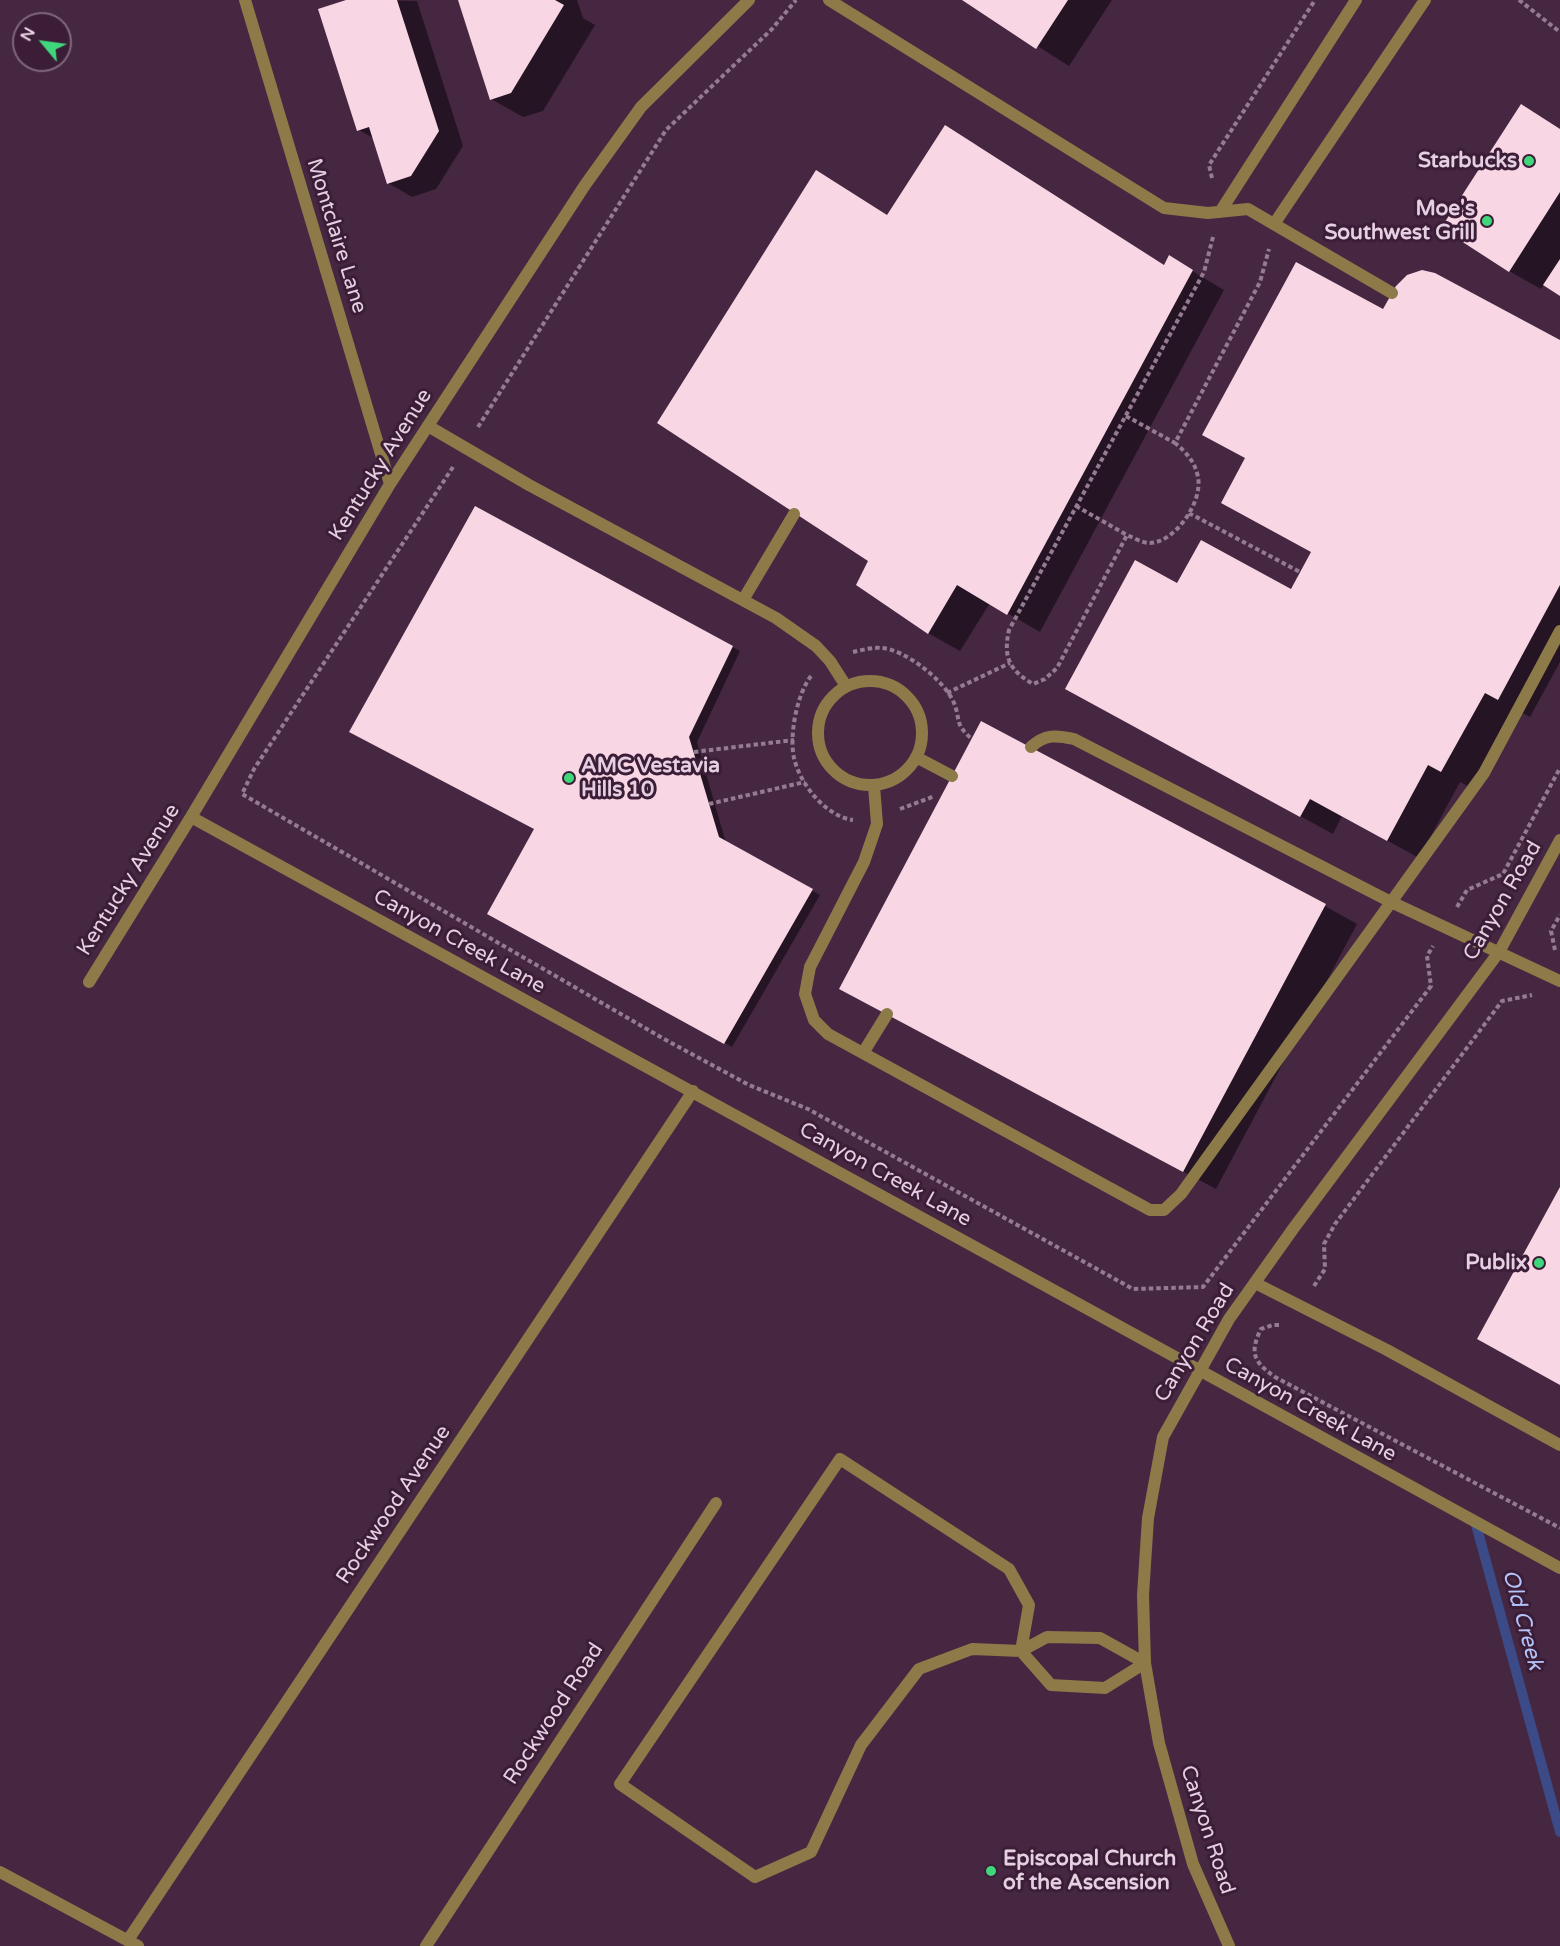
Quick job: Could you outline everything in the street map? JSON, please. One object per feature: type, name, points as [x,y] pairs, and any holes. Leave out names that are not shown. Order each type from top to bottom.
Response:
[{"type":"street","name":"Montclaire Lane","points":[[245,0],[390,484]]},
{"type":"street","name":"Kentucky Avenue","points":[[89,982],[191,817],[390,484],[585,184],[640,107],[749,0]]},
{"type":"street","points":[[828,0],[1164,208],[1208,213],[1248,209],[1392,294]]},
{"type":"street","points":[[1220,212],[1356,0]]},
{"type":"street","points":[[1274,224],[1425,0]]},
{"type":"street","points":[[428,426],[530,485],[776,618],[816,646],[830,661],[846,686]]},
{"type":"street","points":[[743,600],[794,514]]},
{"type":"street","points":[[874,786],[877,824],[864,862],[810,967],[805,994],[814,1020],[828,1034],[1150,1210],[1164,1210],[1181,1194],[1484,773],[1560,631]]},
{"type":"street","points":[[874,680],[891,684],[906,693],[916,707],[922,724],[922,741],[916,758],[906,771],[891,781],[874,786],[857,785],[841,777],[828,766],[820,750],[817,733],[820,716],[828,701],[846,686],[857,681],[874,680]]},
{"type":"street","points":[[1031,747],[1040,739],[1055,734],[1074,740],[1391,902],[1560,981]]},
{"type":"street","points":[[916,758],[952,776]]},
{"type":"street","name":"Canyon Creek Lane","points":[[191,817],[1560,1568]]},
{"type":"street","name":"Canyon Road","points":[[1229,1946],[1193,1864],[1159,1743],[1145,1663],[1143,1595],[1150,1506],[1163,1437],[1229,1319],[1499,952],[1560,840]]},
{"type":"street","points":[[863,1053],[886,1014]]},
{"type":"street","name":"Rockwood Avenue","points":[[133,1943],[693,1091]]},
{"type":"street","points":[[1255,1282],[1387,1350],[1560,1445]]},
{"type":"street","points":[[1021,1651],[1029,1605],[1009,1569],[840,1459],[620,1784],[755,1876],[811,1852],[861,1745],[919,1669],[972,1649],[1021,1651],[1047,1637],[1100,1638],[1145,1663],[1105,1688],[1051,1686],[1021,1651]]},
{"type":"street","name":"Rockwood Road","points":[[426,1946],[716,1503]]},
{"type":"street","points":[[0,1872],[133,1943]]},
{"type":"path","points":[[796,0],[772,29],[666,130],[465,448],[254,770],[242,794],[664,1039],[749,1085],[808,1109],[1133,1289],[1203,1287],[1431,986],[1427,956],[1467,890],[1503,874],[1560,768]]},
{"type":"path","points":[[1127,535],[1057,668],[1045,679],[1033,684],[1022,678],[1007,658],[1006,644],[1009,630],[1204,272],[1220,212],[1209,165],[1315,0]]},
{"type":"path","points":[[1519,0],[1560,32]]},
{"type":"path","points":[[1175,443],[1260,282],[1274,224]]},
{"type":"path","points":[[1076,506],[1127,535],[1148,543],[1165,540],[1178,529],[1195,505],[1199,480],[1193,460],[1175,443],[1126,415]]},
{"type":"path","points":[[1189,513],[1300,572]]},
{"type":"path","points":[[941,796],[927,797],[865,822],[844,819],[820,802],[805,782],[794,758],[793,728],[801,694],[809,677],[830,661],[854,652],[882,648],[905,655],[930,672],[947,693],[954,702],[958,724],[972,739]]},
{"type":"path","points":[[947,693],[1010,663]]},
{"type":"path","points":[[694,752],[794,740]]},
{"type":"path","points":[[709,804],[805,782]]},
{"type":"path","points":[[1560,915],[1551,931],[1556,953],[1535,994],[1502,1001],[1335,1224],[1324,1244],[1325,1269],[1301,1306],[1286,1326],[1273,1325],[1261,1329],[1253,1345],[1260,1366],[1275,1377],[1560,1528]]},
{"type":"building","points":[[346,0],[397,0],[439,131],[411,176],[387,184],[369,127],[357,131],[318,9]]},
{"type":"building","points":[[458,0],[555,0],[564,5],[511,93],[490,100]]},
{"type":"building","points":[[962,0],[1068,0],[1036,49]]},
{"type":"building","points":[[1521,104],[1560,129],[1560,192],[1509,272],[1441,228]]},
{"type":"building","points":[[945,125],[1164,265],[1169,255],[1193,270],[1007,615],[957,585],[928,634],[856,585],[868,561],[657,423],[816,170],[887,215]]},
{"type":"building","points":[[1560,259],[1560,296],[1543,285]]},
{"type":"building","points":[[1296,262],[1383,309],[1396,286],[1407,275],[1422,270],[1435,273],[1560,340],[1560,585],[1498,700],[1485,693],[1441,772],[1428,765],[1387,841],[1310,799],[1300,817],[1065,689],[1135,560],[1177,583],[1201,540],[1291,589],[1311,552],[1221,503],[1245,458],[1202,435]]},
{"type":"building","name":"AMC Vestavia Hills 10","points":[[475,506],[733,646],[689,737],[719,837],[813,889],[724,1044],[487,914],[534,829],[349,732]]},
{"type":"building","points":[[981,721],[1326,904],[1183,1172],[839,989]]},
{"type":"building","name":"Publix","points":[[1560,1187],[1560,1385],[1477,1339]]},
{"type":"waterway","name":"Old Creek","points":[[1475,1521],[1560,1832]]},
{"type":"place","name":"Starbucks","points":[[1529,161]]},
{"type":"place","name":"Moe's Southwest Grill","points":[[1487,221]]},
{"type":"place","name":"AMC Vestavia Hills 10","points":[[569,778]]},
{"type":"place","name":"Publix","points":[[1539,1263]]},
{"type":"place","name":"Episcopal Church of the Ascension","points":[[991,1871]]}]
